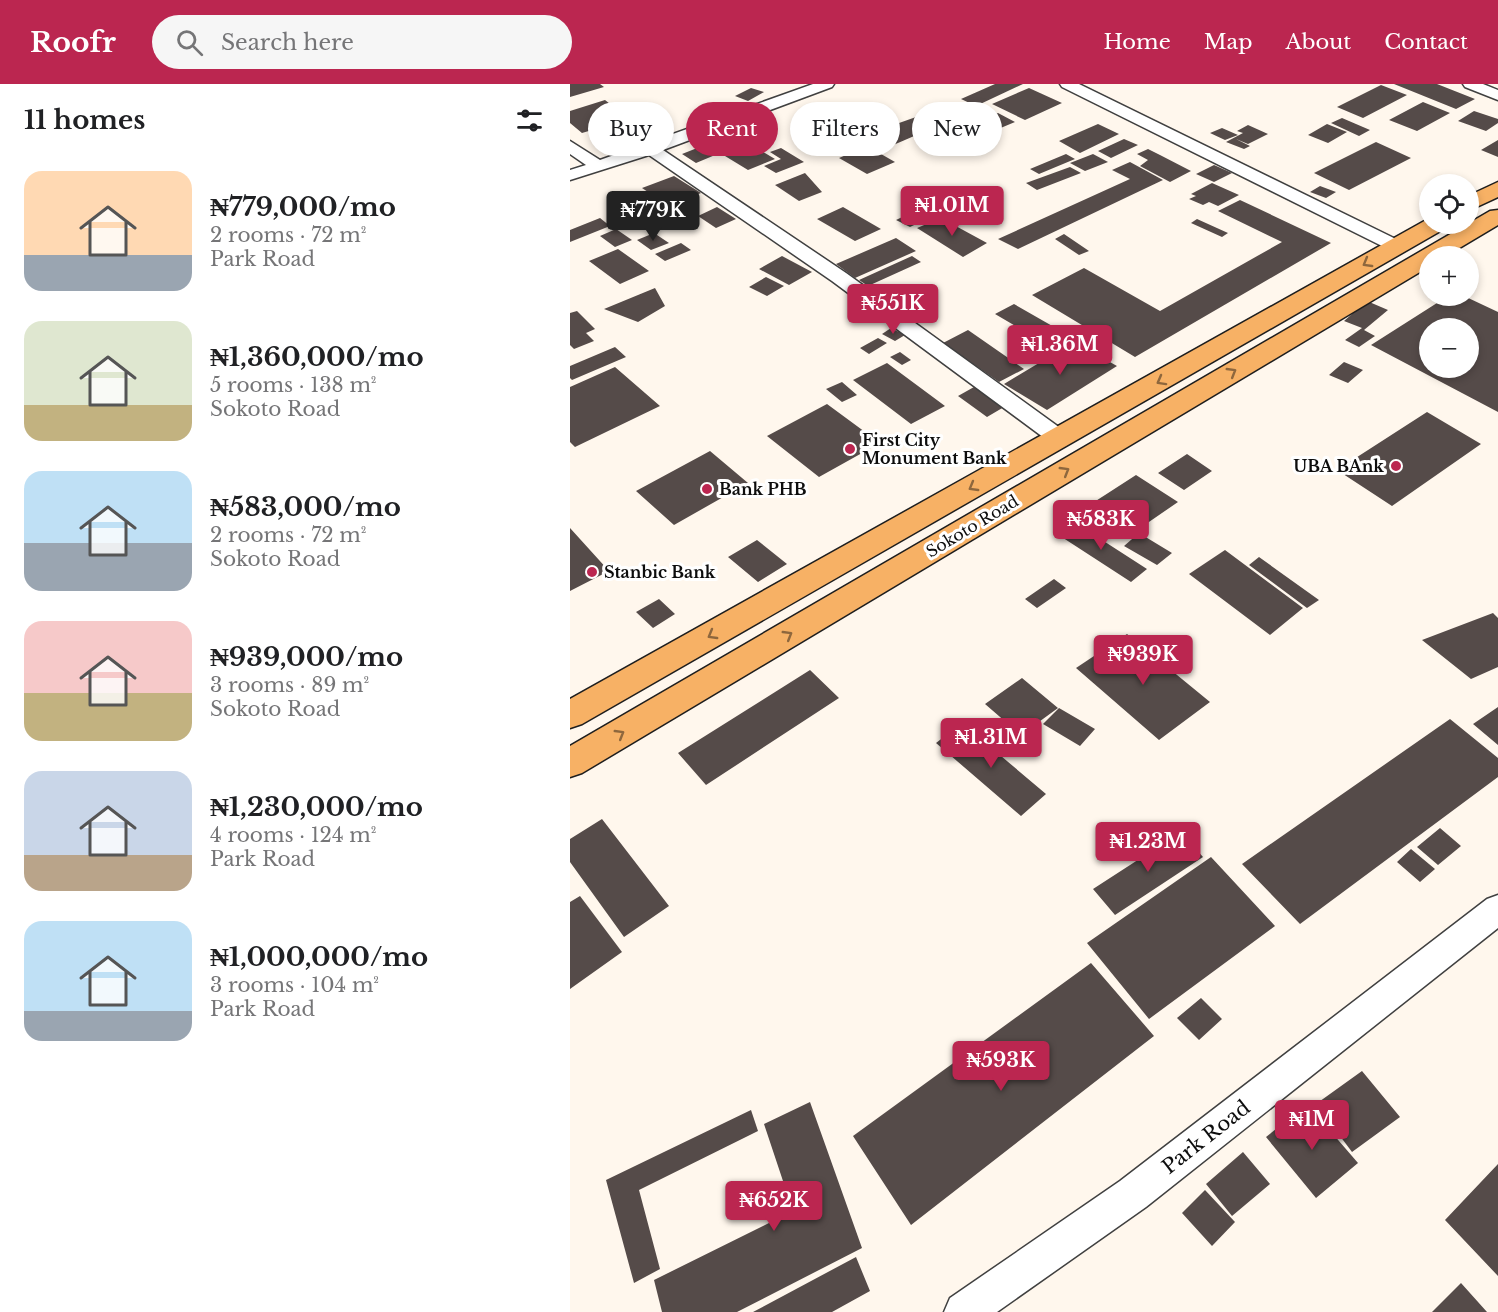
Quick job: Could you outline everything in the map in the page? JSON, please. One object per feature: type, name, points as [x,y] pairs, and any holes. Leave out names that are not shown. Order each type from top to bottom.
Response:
[{"type":"main road","points":[[1479,199],[1498,188]]},
{"type":"main road","name":"Sokoto Road","points":[[570,763],[1498,216]]},
{"type":"main road","name":"Sokoto Road","points":[[570,715],[1419,233]]},
{"type":"street","points":[[674,141],[827,84]]},
{"type":"street","points":[[1066,84],[1395,246]]},
{"type":"street","points":[[1470,84],[1498,95]]},
{"type":"street","points":[[570,146],[597,165]]},
{"type":"street","points":[[570,175],[627,156]]},
{"type":"street","points":[[661,156],[839,277],[1059,438]]},
{"type":"street","name":"Park Road","points":[[964,1312],[1133,1194],[1498,909]]},
{"type":"building","points":[[570,84],[600,84],[604,87],[570,97]]},
{"type":"building","points":[[995,84],[1023,84],[985,102],[967,102],[961,99]]},
{"type":"building","points":[[1394,84],[1437,84],[1475,99],[1456,109]]},
{"type":"building","points":[[1381,85],[1407,95],[1363,118],[1337,107]]},
{"type":"building","points":[[751,88],[764,92],[748,101],[735,96]]},
{"type":"building","points":[[1029,88],[1062,103],[1025,120],[1002,109],[1002,102],[997,102]]},
{"type":"building","points":[[1423,102],[1450,113],[1417,131],[1389,120]]},
{"type":"building","points":[[588,105],[588,131],[582,133],[570,123],[570,111]]},
{"type":"building","points":[[1474,111],[1498,119],[1498,123],[1486,131],[1458,121]]},
{"type":"building","points":[[1002,115],[1015,122],[1002,127]]},
{"type":"building","points":[[912,118],[912,137],[900,142],[900,123]]},
{"type":"building","points":[[1342,118],[1370,130],[1359,136],[1331,123]]},
{"type":"building","points":[[1098,124],[1119,134],[1080,153],[1059,141]]},
{"type":"building","points":[[1327,124],[1347,132],[1328,143],[1308,135]]},
{"type":"building","points":[[1248,125],[1268,134],[1248,144],[1236,139],[1250,146],[1244,149],[1226,142],[1243,133],[1237,131]]},
{"type":"building","points":[[1222,128],[1238,135],[1225,140],[1210,133]]},
{"type":"building","points":[[1124,139],[1138,145],[1111,158],[1098,151]]},
{"type":"building","points":[[1498,140],[1498,157],[1481,150]]},
{"type":"building","points":[[1376,142],[1411,158],[1349,190],[1314,173]]},
{"type":"building","points":[[781,148],[790,153],[790,156],[804,162],[776,173],[764,166],[781,159],[776,156],[778,149]]},
{"type":"building","points":[[1148,149],[1191,171],[1170,182],[1140,166],[1148,160],[1137,154]]},
{"type":"building","points":[[686,152],[686,156],[713,156],[696,163],[682,154]]},
{"type":"building","points":[[1066,154],[1075,159],[1039,174],[1030,169]]},
{"type":"building","points":[[1093,154],[1108,162],[1085,171],[1070,163]]},
{"type":"building","points":[[725,156],[770,156],[775,159],[748,170]]},
{"type":"building","points":[[884,156],[895,162],[867,174],[839,158]]},
{"type":"building","points":[[1130,162],[1163,180],[1018,249],[998,239],[1130,179],[1112,170]]},
{"type":"building","points":[[1214,165],[1232,173],[1214,182],[1196,174]]},
{"type":"building","points":[[1070,167],[1081,173],[1037,190],[1026,183]]},
{"type":"building","points":[[805,173],[822,192],[799,201],[775,185]]},
{"type":"building","points":[[674,176],[701,193],[669,206],[642,188]]},
{"type":"building","points":[[1212,183],[1239,195],[1218,206],[1209,202],[1203,205],[1189,199],[1196,196],[1191,194]]},
{"type":"building","points":[[1320,186],[1336,192],[1326,198],[1310,192]]},
{"type":"building","points":[[979,200],[994,209],[967,221],[952,211]]},
{"type":"building","points":[[1240,200],[1331,243],[1135,357],[1032,295],[1084,268],[1160,311],[1282,242],[1218,211]]},
{"type":"building","points":[[717,207],[736,219],[716,228],[698,216]]},
{"type":"building","points":[[843,207],[881,229],[855,241],[817,219]]},
{"type":"building","points":[[923,207],[937,214],[910,227],[896,220]]},
{"type":"building","points":[[628,208],[649,223],[632,230],[610,215]]},
{"type":"building","points":[[600,218],[610,226],[570,242],[570,230]]},
{"type":"building","points":[[941,218],[987,243],[963,257],[917,228]]},
{"type":"building","points":[[1197,219],[1228,233],[1222,237],[1191,223]]},
{"type":"building","points":[[616,229],[632,240],[615,247],[600,236]]},
{"type":"building","points":[[654,233],[669,243],[651,250],[637,240]]},
{"type":"building","points":[[1064,234],[1089,251],[1079,255],[1055,239]]},
{"type":"building","points":[[896,238],[916,251],[855,278],[836,264]]},
{"type":"building","points":[[681,243],[691,250],[665,261],[655,254]]},
{"type":"building","points":[[618,249],[649,271],[620,284],[589,261]]},
{"type":"building","points":[[782,256],[812,272],[789,285],[759,269]]},
{"type":"building","points":[[912,256],[921,262],[868,286],[859,280]]},
{"type":"building","points":[[766,277],[784,286],[767,296],[749,287]]},
{"type":"building","points":[[655,288],[665,306],[638,322],[604,309]]},
{"type":"building","points":[[1367,301],[1388,310],[1364,330],[1375,336],[1359,347],[1345,340],[1362,328],[1344,321]]},
{"type":"building","points":[[1479,303],[1498,312],[1498,412],[1434,378],[1479,378],[1479,318],[1419,318],[1419,370],[1371,345],[1432,306],[1479,306]]},
{"type":"building","points":[[1014,304],[1075,339],[1056,350],[995,314]]},
{"type":"building","points":[[577,311],[595,329],[586,333],[594,341],[574,349],[570,345],[570,313]]},
{"type":"building","points":[[891,328],[905,335],[895,341],[882,334]]},
{"type":"building","points":[[968,330],[1024,369],[999,382],[943,343]]},
{"type":"building","points":[[878,338],[887,343],[869,354],[860,348]]},
{"type":"building","points":[[1074,342],[1117,366],[1047,410],[1004,384]]},
{"type":"building","points":[[615,347],[626,357],[572,380],[570,378],[570,366]]},
{"type":"building","points":[[900,352],[911,360],[902,365],[890,357]]},
{"type":"building","points":[[1344,362],[1363,370],[1348,383],[1329,375]]},
{"type":"building","points":[[887,363],[945,406],[911,424],[853,380]]},
{"type":"building","points":[[615,367],[660,406],[575,447],[570,442],[570,387]]},
{"type":"building","points":[[842,382],[857,395],[842,402],[826,389]]},
{"type":"building","points":[[974,387],[1004,407],[987,417],[958,396]]},
{"type":"building","points":[[827,404],[880,443],[819,477],[767,436]]},
{"type":"building","points":[[1427,412],[1481,444],[1392,506],[1337,470]]},
{"type":"building","points":[[710,451],[748,483],[674,525],[636,491]]},
{"type":"building","points":[[1187,454],[1212,471],[1184,490],[1158,473]]},
{"type":"building","points":[[1136,475],[1178,502],[1130,535],[1088,506]]},
{"type":"building","points":[[1071,520],[1147,569],[1131,582],[1054,532]]},
{"type":"building","points":[[570,528],[609,571],[570,591]]},
{"type":"building","points":[[1139,533],[1172,553],[1157,565],[1124,546]]},
{"type":"building","points":[[757,540],[787,564],[758,582],[728,557]]},
{"type":"building","points":[[1225,550],[1303,608],[1270,635],[1189,574]]},
{"type":"building","points":[[1259,557],[1319,600],[1307,608],[1249,565]]},
{"type":"building","points":[[1054,579],[1066,588],[1037,608],[1025,599]]},
{"type":"building","points":[[659,599],[675,614],[653,628],[636,612]]},
{"type":"building","points":[[1493,613],[1498,618],[1498,667],[1471,679],[1422,640]]},
{"type":"building","points":[[1127,634],[1210,702],[1159,740],[1076,668]]},
{"type":"building","points":[[810,670],[839,698],[706,785],[678,753]]},
{"type":"building","points":[[1022,678],[1058,708],[1021,735],[985,704]]},
{"type":"building","points":[[1498,707],[1498,745],[1473,724]]},
{"type":"building","points":[[1059,708],[1095,729],[1080,746],[1043,724]]},
{"type":"building","points":[[1450,719],[1498,758],[1498,777],[1300,924],[1242,864]]},
{"type":"building","points":[[962,723],[1046,794],[1021,816],[936,743]]},
{"type":"building","points":[[602,819],[669,906],[624,937],[570,862],[570,839]]},
{"type":"building","points":[[1440,828],[1461,846],[1438,865],[1417,847]]},
{"type":"building","points":[[1181,832],[1203,857],[1115,915],[1093,889]]},
{"type":"building","points":[[1411,849],[1435,869],[1420,882],[1397,862]]},
{"type":"building","points":[[1211,857],[1275,926],[1149,1019],[1087,943]]},
{"type":"building","points":[[580,896],[622,952],[570,989],[570,902]]},
{"type":"building","points":[[1091,963],[1154,1036],[911,1225],[853,1136]]},
{"type":"building","points":[[1201,998],[1222,1019],[1199,1040],[1177,1018]]},
{"type":"building","points":[[1362,1071],[1400,1117],[1352,1152],[1316,1104]]},
{"type":"building","points":[[810,1102],[862,1248],[737,1312],[662,1312],[654,1280],[793,1211],[764,1124]]},
{"type":"building","points":[[1307,1104],[1358,1163],[1316,1198],[1266,1137]]},
{"type":"building","points":[[751,1110],[758,1131],[639,1190],[660,1269],[634,1283],[606,1180]]},
{"type":"building","points":[[1243,1152],[1270,1184],[1232,1216],[1206,1184]]},
{"type":"building","points":[[1498,1164],[1498,1276],[1445,1220]]},
{"type":"building","points":[[1205,1190],[1235,1222],[1212,1246],[1182,1213]]},
{"type":"building","points":[[856,1257],[870,1291],[832,1312],[753,1312]]},
{"type":"building","points":[[1461,1283],[1487,1312],[1432,1312]]},
{"type":"place","name":"First City Monument Bank","points":[[850,449]]},
{"type":"place","name":"UBA BAnk","points":[[1396,466]]},
{"type":"place","name":"Bank PHB","points":[[707,489]]},
{"type":"place","name":"Stanbic Bank","points":[[592,572]]}]
